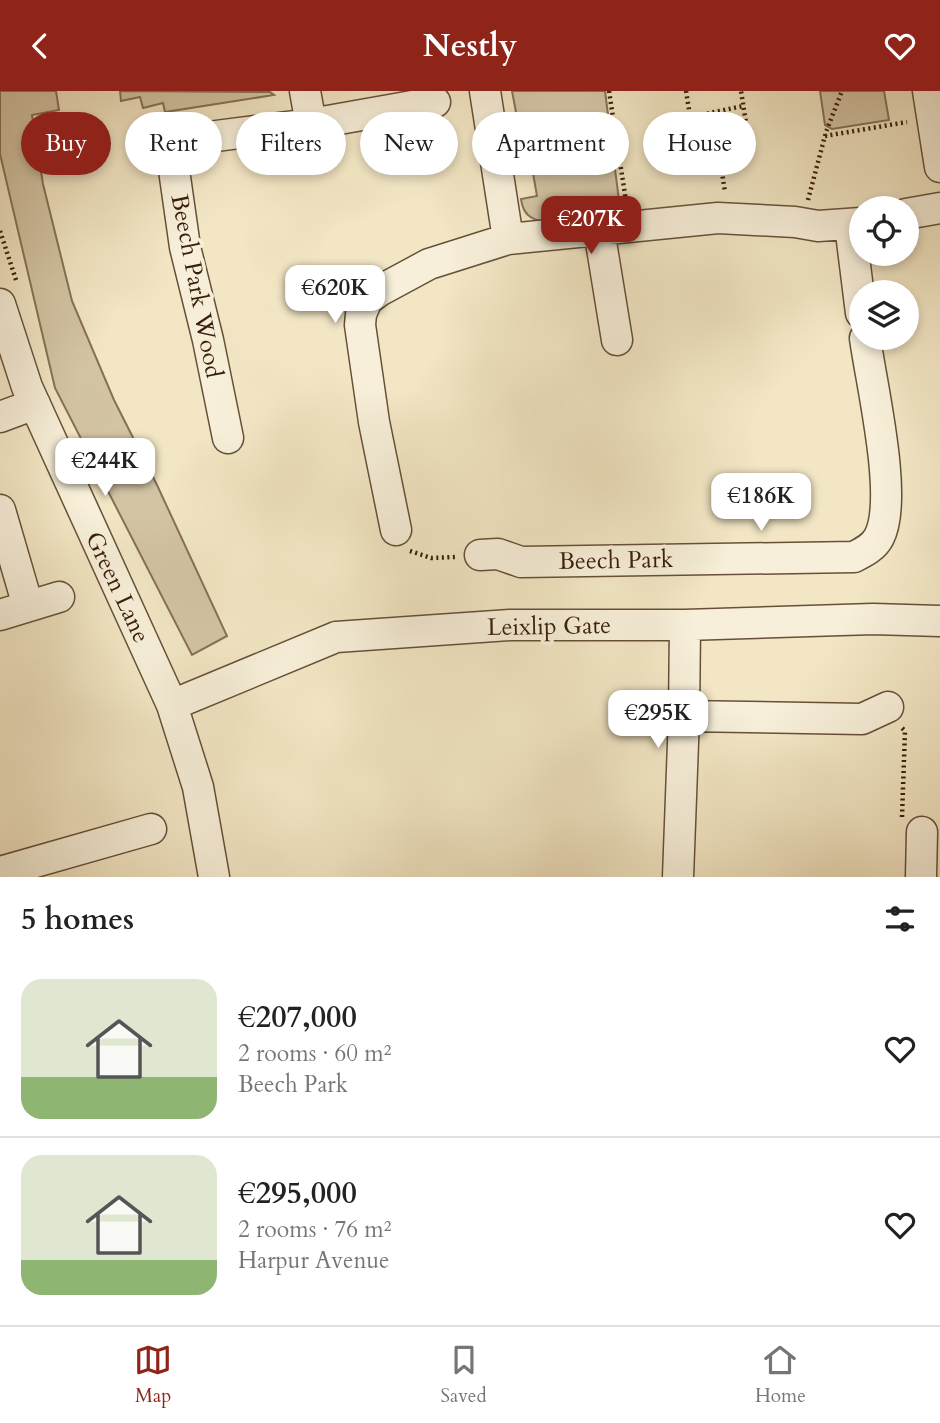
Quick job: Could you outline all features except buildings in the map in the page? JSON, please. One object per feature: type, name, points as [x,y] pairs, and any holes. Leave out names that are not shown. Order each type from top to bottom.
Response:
[{"type":"street","points":[[305,91],[309,112]]},
{"type":"street","points":[[485,91],[508,239]]},
{"type":"street","name":"Beech Park Wood","points":[[346,118],[435,102]]},
{"type":"street","points":[[930,104],[940,167]]},
{"type":"street","name":"Beech Park Wood","points":[[228,438],[185,247],[172,156],[179,143],[185,140],[236,134]]},
{"type":"street","points":[[919,212],[940,208]]},
{"type":"street","points":[[396,530],[374,422],[360,325],[367,300],[429,264],[508,239],[726,218],[818,226],[849,224]]},
{"type":"street","points":[[599,230],[617,340]]},
{"type":"street","name":"Green Lane","points":[[0,304],[35,404],[172,705],[198,787],[214,877]]},
{"type":"street","name":"Beech Park","points":[[480,555],[498,554],[521,562],[854,557],[866,552],[879,540],[885,523],[886,491],[884,460],[867,350]]},
{"type":"street","points":[[0,417],[35,404]]},
{"type":"street","points":[[0,510],[28,606]]},
{"type":"street","points":[[0,615],[59,597]]},
{"type":"street","name":"Leixlip Gate","points":[[172,705],[336,637],[510,625],[685,625],[873,619],[940,621]]},
{"type":"street","points":[[678,877],[685,625]]},
{"type":"street","points":[[684,716],[862,719],[888,707]]},
{"type":"street","points":[[20,871],[151,829]]},
{"type":"street","points":[[920,877],[922,832]]},
{"type":"path","points":[[609,91],[629,227]]},
{"type":"path","points":[[686,91],[690,112]]},
{"type":"path","points":[[741,91],[744,112]]},
{"type":"path","points":[[802,223],[825,136],[842,91]]},
{"type":"path","points":[[825,136],[930,104]]},
{"type":"path","points":[[715,112],[743,106]]},
{"type":"path","points":[[722,175],[726,218]]},
{"type":"path","points":[[396,530],[408,550],[431,558],[480,555]]},
{"type":"path","points":[[888,707],[905,731],[901,832],[922,832]]},
{"type":"shaded area","points":[[0,91],[56,91],[59,110],[21,112],[21,175],[42,175],[72,301],[114,400],[227,636],[192,655],[55,388],[0,154]]},
{"type":"shaded area","points":[[120,91],[270,92],[274,95],[165,112],[163,103],[143,108],[140,97],[121,101]]},
{"type":"shaded area","points":[[512,91],[605,91],[608,112],[516,112]]},
{"type":"shaded area","points":[[820,91],[884,91],[889,120],[832,129],[825,125]]},
{"type":"shaded area","points":[[533,175],[616,175],[620,208],[544,222],[528,215],[523,209],[521,199],[537,196]]}]
